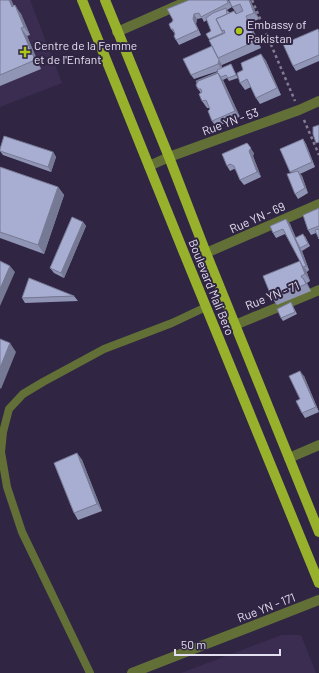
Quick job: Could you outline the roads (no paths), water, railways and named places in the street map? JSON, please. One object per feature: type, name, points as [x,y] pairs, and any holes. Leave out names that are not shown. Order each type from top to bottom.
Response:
[{"type":"main road","name":"Boulevard Mali Bero","points":[[82,0],[319,583]]},
{"type":"main road","name":"Boulevard Mali Bero","points":[[105,0],[319,532]]},
{"type":"street","points":[[117,32],[190,0]]},
{"type":"street","name":"Rue YN - 53","points":[[149,166],[299,110],[319,101]]},
{"type":"street","name":"Rue YN - 69","points":[[206,253],[319,204]]},
{"type":"street","name":"Rue YN - 71","points":[[235,325],[319,290]]},
{"type":"street","points":[[289,458],[319,445]]},
{"type":"street","name":"Rue YN - 171","points":[[132,673],[319,600]]},
{"type":"lane","points":[[90,673],[22,532],[7,487],[1,452],[3,432],[9,409],[23,394],[104,349],[172,323],[206,307]]},
{"type":"place","name":"Embassy of Pakistan","points":[[239,31]]},
{"type":"place","name":"Centre de la Femme et de l'Enfant","points":[[25,52]]}]
